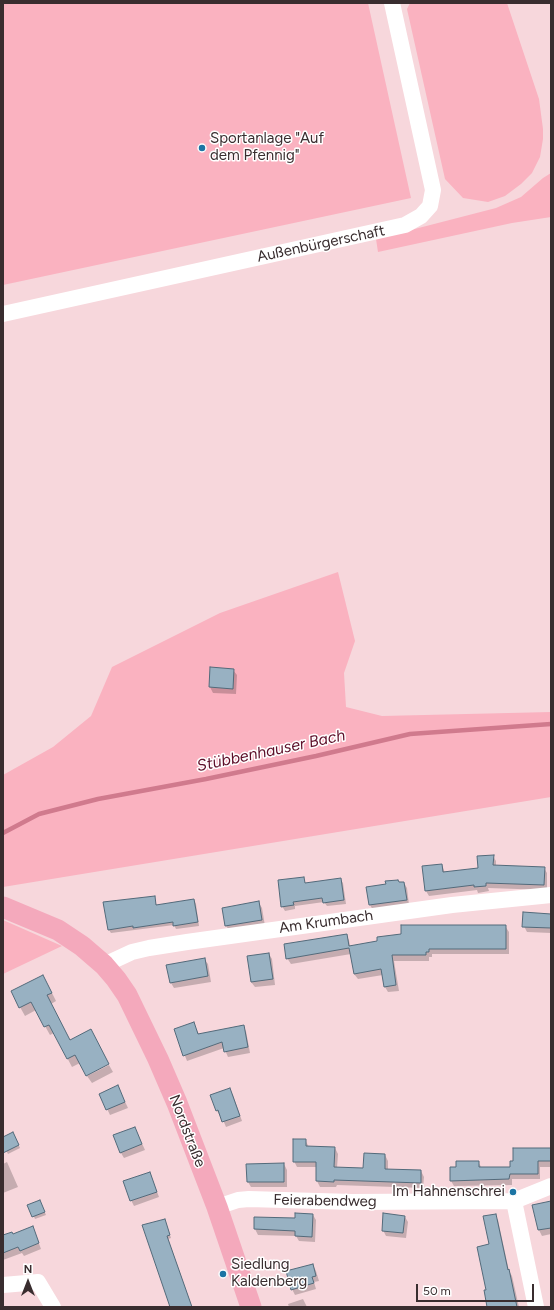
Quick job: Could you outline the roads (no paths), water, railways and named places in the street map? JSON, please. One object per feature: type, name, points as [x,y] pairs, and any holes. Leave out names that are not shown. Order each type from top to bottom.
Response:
[{"type":"main road","name":"Nordstraße","points":[[3,907],[58,930],[82,946],[104,965],[127,995],[158,1059],[177,1103],[217,1207],[251,1307]]},
{"type":"street","name":"Außenbürgerschaft","points":[[3,314],[405,225],[421,216],[430,206],[432,190],[392,3]]},
{"type":"street","name":"Am Krumbach","points":[[104,965],[132,952],[187,942],[452,905],[551,895]]},
{"type":"street","name":"Feierabendweg","points":[[217,1207],[238,1200],[249,1199],[352,1202],[514,1202],[551,1186]]},
{"type":"street","points":[[514,1202],[536,1307]]},
{"type":"street","points":[[3,1285],[38,1282],[53,1307]]},
{"type":"waterway","name":"Stübbenhauser Bach","points":[[3,833],[39,814],[98,799],[206,779],[316,756],[410,734],[551,724]]},
{"type":"place","name":"Sportanlage \"Auf dem Pfennig\"","points":[[202,148]]},
{"type":"place","name":"Im Hahnenschrei","points":[[513,1192]]},
{"type":"place","name":"Siedlung Kaldenberg","points":[[223,1274]]}]
